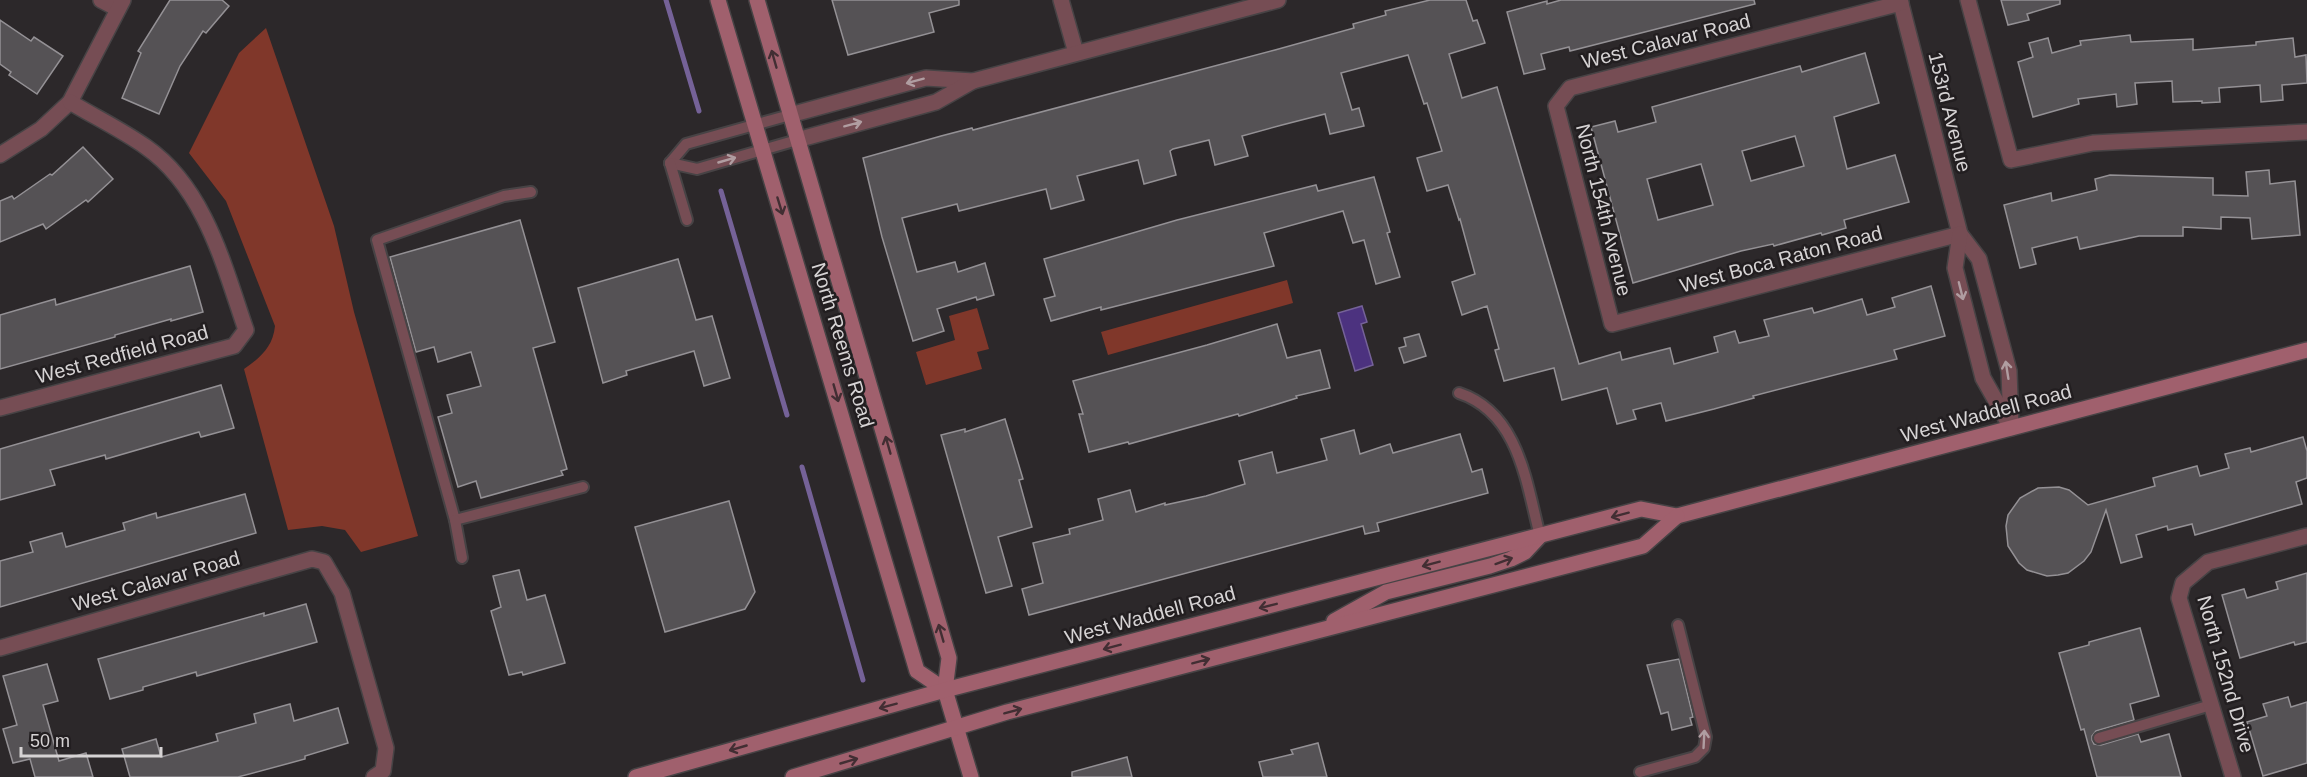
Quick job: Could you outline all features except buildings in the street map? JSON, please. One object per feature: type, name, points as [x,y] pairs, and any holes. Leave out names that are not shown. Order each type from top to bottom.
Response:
[{"type":"main road","name":"North Reems Road","points":[[718,0],[917,671],[945,690]]},
{"type":"main road","name":"North Reems Road","points":[[757,0],[949,658],[945,690],[970,777]]},
{"type":"main road","name":"West Waddell Road","points":[[636,777],[945,690],[1641,509],[1677,516],[2307,350]]},
{"type":"main road","name":"West Waddell Road","points":[[793,777],[1007,712],[1643,546],[1677,516]]},
{"type":"main road","points":[[1313,633],[1386,592],[1490,567],[1511,559],[1525,552],[1540,536]]},
{"type":"street","points":[[0,155],[41,129],[70,102],[120,4],[101,0]]},
{"type":"street","points":[[1061,0],[1076,53]]},
{"type":"street","points":[[797,140],[936,102],[973,81],[1278,0]]},
{"type":"street","points":[[1968,0],[2011,160],[2093,143],[2307,132]]},
{"type":"street","name":"West Calavar Road","points":[[1556,106],[1570,88],[1900,2]]},
{"type":"street","name":"153rd Avenue","points":[[1900,2],[1960,234],[1979,259],[2002,344],[2008,370],[2011,428]]},
{"type":"street","points":[[790,115],[926,78],[973,81]]},
{"type":"street","name":"West Redfield Road","points":[[0,408],[234,346],[246,330],[201,211],[172,171],[147,147],[70,102]]},
{"type":"street","name":"North 154th Avenue","points":[[1556,106],[1612,324]]},
{"type":"street","name":"153rd Avenue","points":[[1960,234],[1955,268],[1983,378],[2011,428]]},
{"type":"street","name":"West Boca Raton Road","points":[[1612,324],[1960,234]]},
{"type":"street","name":"North 152nd Drive","points":[[2233,777],[2179,598],[2183,583],[2208,562],[2307,536]]},
{"type":"street","name":"West Calavar Road","points":[[0,648],[312,559],[324,562],[342,593],[386,748],[378,774]]},
{"type":"lane","points":[[670,163],[686,144],[790,115]]},
{"type":"lane","points":[[670,163],[697,169],[797,140]]},
{"type":"lane","points":[[670,163],[687,220]]},
{"type":"lane","points":[[462,558],[455,520],[377,240],[504,196],[531,192]]},
{"type":"lane","points":[[1459,393],[1474,398],[1489,408],[1505,427],[1521,464],[1540,536]]},
{"type":"lane","points":[[455,520],[583,487]]},
{"type":"lane","points":[[1640,771],[1695,757],[1704,748],[1706,737],[1678,625]]},
{"type":"lane","points":[[2099,738],[2211,705]]},
{"type":"shaded area","points":[[266,28],[334,226],[354,312],[418,536],[361,552],[345,530],[322,526],[288,530],[244,369],[269,346],[275,326],[226,201],[189,153],[239,53]]},
{"type":"shaded area","points":[[1287,280],[1293,303],[1108,355],[1101,332]]},
{"type":"shaded area","points":[[1362,306],[1367,322],[1361,324],[1373,365],[1355,371],[1338,313]]},
{"type":"shaded area","points":[[977,308],[989,349],[977,352],[982,369],[926,385],[916,352],[955,340],[949,316]]},
{"type":"waterway","points":[[666,0],[699,111]]},
{"type":"waterway","points":[[721,191],[787,415]]},
{"type":"waterway","points":[[802,467],[863,680]]}]
